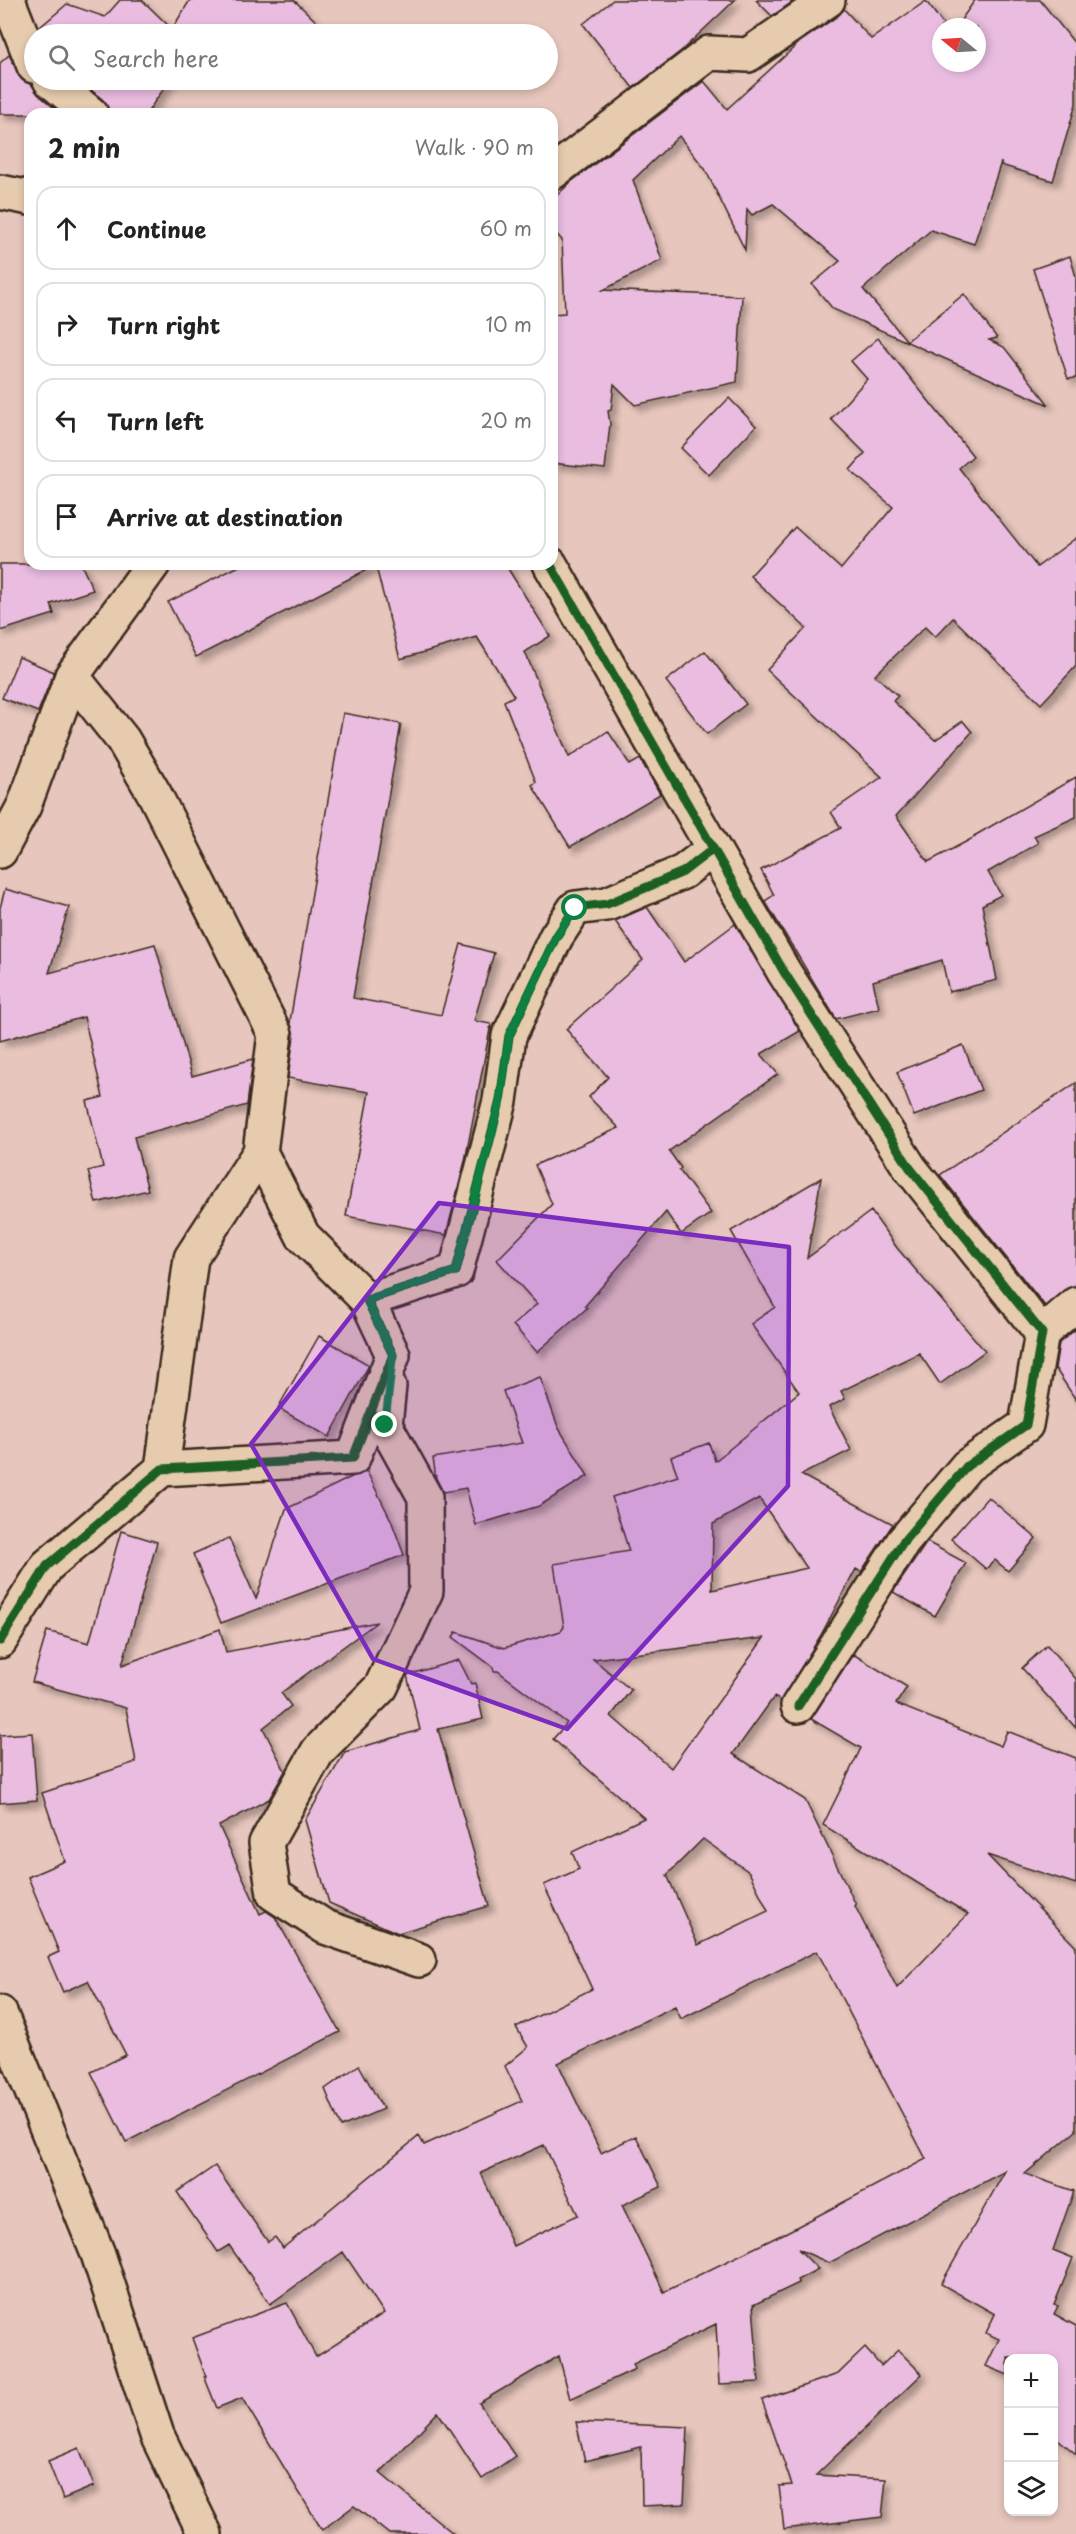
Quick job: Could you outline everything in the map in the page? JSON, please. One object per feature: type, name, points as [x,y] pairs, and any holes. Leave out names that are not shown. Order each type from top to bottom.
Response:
[{"type":"street","points":[[8,0],[24,41]]},
{"type":"street","points":[[558,168],[709,53],[748,55],[828,0]]},
{"type":"street","points":[[62,90],[84,108]]},
{"type":"street","points":[[0,192],[24,197]]},
{"type":"street","points":[[0,851],[24,806],[72,676],[149,570]]},
{"type":"street","points":[[553,570],[784,972],[910,1168],[1042,1333]]},
{"type":"street","points":[[72,676],[123,740],[155,795],[274,1034],[260,1152],[191,1258],[162,1468]]},
{"type":"street","points":[[367,1300],[456,1271],[500,1101],[509,1036],[556,937],[575,908],[607,904],[682,872],[713,849]]},
{"type":"street","points":[[260,1152],[303,1236],[367,1300],[393,1355],[385,1425],[425,1497],[426,1591],[381,1687],[318,1751],[266,1843],[274,1894],[325,1927],[419,1960]]},
{"type":"street","points":[[798,1706],[903,1542],[967,1466],[1026,1425],[1042,1333],[1076,1304]]},
{"type":"street","points":[[0,1641],[47,1566],[162,1468],[353,1458],[393,1355]]},
{"type":"street","points":[[0,2013],[98,2254],[157,2435],[205,2534]]},
{"type":"highlighted area","points":[[439,1203],[789,1247],[788,1486],[567,1729],[373,1659],[251,1444]]},
{"type":"building","points":[[120,0],[142,0],[167,24],[44,24],[67,4],[105,17]]},
{"type":"building","points":[[190,0],[294,0],[319,24],[175,24]]},
{"type":"building","points":[[613,0],[735,0],[681,51],[633,88],[583,24]]},
{"type":"building","points":[[756,0],[795,0],[772,16]]},
{"type":"building","points":[[975,0],[1040,0],[1076,45],[1076,104],[1053,181],[1001,165],[1001,162],[974,244],[931,230],[863,289],[907,341],[964,294],[997,338],[989,340],[1004,347],[1049,405],[833,309],[812,284],[840,261],[773,204],[752,215],[747,209],[745,250],[705,169],[679,136],[633,180],[662,260],[603,290],[742,296],[737,382],[635,405],[614,384],[611,410],[608,411],[610,424],[605,469],[558,464],[558,314],[565,313],[562,240],[558,236],[558,194],[704,81],[727,109],[800,42],[839,15],[844,9],[871,39],[926,1],[938,18],[932,18],[932,72],[986,72],[986,18],[962,18]]},
{"type":"building","points":[[9,55],[24,81],[24,90],[35,90],[54,108],[24,108],[24,114],[0,114],[0,63]]},
{"type":"building","points":[[91,90],[163,90],[150,108],[107,108],[103,100]]},
{"type":"building","points":[[1070,256],[1076,277],[1076,378],[1068,379],[1033,269]]},
{"type":"building","points":[[878,338],[973,456],[959,468],[1037,567],[1076,538],[1076,666],[1041,704],[953,618],[935,637],[925,627],[875,675],[898,696],[893,701],[935,740],[963,721],[972,732],[896,816],[928,862],[1076,777],[1076,817],[1034,836],[1038,843],[988,872],[1001,895],[982,905],[997,980],[949,992],[942,960],[873,981],[879,1008],[836,1019],[765,901],[774,895],[761,870],[841,828],[831,812],[882,777],[767,670],[806,628],[750,576],[795,527],[841,569],[893,507],[850,470],[865,453],[831,419],[867,379],[851,361]]},
{"type":"building","points":[[729,398],[756,426],[709,475],[681,448]]},
{"type":"building","points":[[0,564],[24,564],[24,570],[84,570],[93,590],[51,604],[54,614],[0,631]]},
{"type":"building","points":[[231,570],[366,570],[196,657],[168,602]]},
{"type":"building","points":[[509,570],[550,636],[525,652],[569,757],[608,731],[630,765],[640,759],[660,794],[570,847],[532,785],[536,782],[504,701],[514,696],[477,637],[400,659],[377,571]]},
{"type":"building","points":[[705,651],[746,704],[707,734],[666,681]]},
{"type":"building","points":[[19,657],[54,672],[38,712],[2,698]]},
{"type":"building","points":[[343,713],[401,724],[353,998],[441,1015],[461,944],[494,953],[474,1021],[491,1024],[465,1161],[446,1235],[346,1216],[369,1092],[288,1078],[294,1036],[290,1021]]},
{"type":"building","points":[[5,889],[69,907],[49,973],[155,944],[192,1076],[253,1059],[247,1105],[134,1137],[148,1190],[96,1203],[88,1171],[103,1167],[87,1101],[103,1097],[84,1017],[0,1041],[0,908]]},
{"type":"building","points":[[647,907],[684,962],[735,924],[800,1031],[761,1054],[778,1074],[669,1151],[681,1168],[679,1170],[711,1213],[681,1234],[666,1212],[585,1306],[587,1308],[537,1352],[513,1325],[537,1304],[497,1260],[552,1204],[535,1165],[619,1128],[589,1097],[608,1077],[566,1029],[643,960],[615,921]]},
{"type":"building","points":[[963,1045],[981,1090],[914,1116],[897,1072]]},
{"type":"building","points":[[1076,1083],[1076,1286],[1064,1290],[1045,1306],[940,1175]]},
{"type":"building","points":[[821,1178],[807,1258],[871,1211],[897,1248],[985,1351],[940,1384],[919,1353],[841,1391],[845,1399],[829,1407],[851,1450],[801,1475],[893,1524],[861,1572],[856,1569],[821,1635],[781,1701],[774,1697],[733,1754],[805,1800],[897,1988],[968,1914],[823,1825],[861,1748],[811,1719],[853,1654],[907,1687],[896,1704],[1001,1746],[1007,1731],[1076,1758],[1076,1884],[987,1855],[1076,1947],[1076,2131],[1025,2174],[1074,2191],[1053,2250],[1073,2258],[1054,2305],[1058,2306],[1054,2314],[1076,2326],[1076,2454],[1058,2439],[1058,2354],[1004,2354],[1004,2373],[986,2366],[999,2339],[986,2333],[995,2314],[941,2284],[1005,2171],[829,2263],[798,2249],[818,2269],[797,2280],[799,2283],[753,2305],[759,2382],[719,2384],[716,2324],[633,2364],[635,2369],[570,2399],[559,2356],[479,2403],[515,2456],[482,2479],[438,2412],[380,2473],[454,2534],[389,2534],[354,2506],[322,2530],[242,2398],[217,2408],[192,2338],[287,2303],[316,2357],[384,2313],[343,2252],[270,2304],[229,2245],[218,2252],[177,2192],[215,2166],[268,2242],[275,2237],[283,2248],[419,2136],[424,2145],[522,2101],[505,2066],[528,2047],[516,2027],[592,1989],[544,1885],[579,1869],[572,1852],[644,1818],[553,1739],[567,1723],[498,1671],[494,1671],[493,1667],[453,1637],[456,1632],[504,1648],[561,1631],[564,1627],[554,1564],[629,1551],[612,1497],[678,1476],[671,1457],[709,1443],[715,1461],[799,1392],[751,1324],[775,1307],[731,1231]],"holes":[[[759,1498],[807,1568],[712,1590],[713,1524]],[[764,1638],[671,1768],[611,1716],[631,1690],[593,1659]],[[703,1839],[749,1872],[768,1911],[698,1945],[667,1875]],[[817,1951],[926,2159],[783,2234],[664,2292],[622,2205],[661,2187],[636,2136],[601,2153],[558,2063],[675,2006],[681,2019]],[[544,2145],[578,2215],[513,2246],[481,2173]]]},
{"type":"building","points":[[1076,1329],[1076,1400],[1055,1368],[1059,1343]]},
{"type":"building","points":[[319,1336],[369,1365],[329,1437],[278,1408]]},
{"type":"building","points":[[540,1377],[558,1427],[588,1476],[539,1506],[476,1525],[466,1488],[443,1492],[436,1478],[433,1458],[522,1443],[503,1391]]},
{"type":"building","points":[[366,1470],[391,1520],[404,1555],[221,1623],[193,1554],[229,1538],[256,1599],[286,1509]]},
{"type":"building","points":[[988,1497],[1036,1538],[1008,1571],[995,1560],[986,1569],[951,1539]]},
{"type":"building","points":[[121,1531],[157,1542],[122,1665],[220,1629],[226,1652],[377,1622],[281,1693],[291,1706],[263,1728],[285,1771],[269,1799],[219,1826],[260,1914],[266,1911],[275,1917],[340,2032],[126,2142],[91,2072],[126,2055],[88,1981],[63,1992],[48,1957],[59,1952],[28,1877],[65,1861],[42,1793],[136,1762],[126,1708],[32,1682],[47,1631],[89,1643]]},
{"type":"building","points":[[927,1542],[966,1563],[935,1616],[893,1592]]},
{"type":"building","points":[[1047,1645],[1076,1679],[1076,1728],[1022,1668]]},
{"type":"building","points":[[459,1660],[471,1684],[475,1683],[483,1719],[438,1729],[489,1906],[398,1933],[329,1903],[305,1820],[345,1752],[420,1730],[407,1675]]},
{"type":"building","points":[[32,1733],[37,1800],[0,1803],[0,1735]]},
{"type":"building","points":[[359,2065],[383,2109],[341,2127],[325,2089]]},
{"type":"building","points":[[865,2348],[881,2366],[898,2350],[922,2374],[816,2475],[886,2479],[882,2517],[784,2529],[779,2486],[792,2485],[762,2400],[838,2374]]},
{"type":"building","points":[[576,2422],[688,2427],[684,2504],[642,2506],[641,2447],[585,2461]]},
{"type":"building","points":[[79,2448],[94,2486],[63,2499],[48,2461]]},
{"type":"cycle path","points":[[553,570],[784,972],[910,1168],[1042,1333],[1026,1425],[967,1466],[903,1542],[798,1706]]},
{"type":"cycle path","points":[[0,1641],[47,1566],[162,1469],[353,1458],[393,1355],[367,1300],[456,1271],[500,1101],[509,1036],[556,937],[575,908],[607,904],[683,872],[713,849]]},
{"type":"route","points":[[385,1425],[393,1355],[367,1300],[456,1271],[500,1101],[509,1036],[556,937],[575,908]]}]
